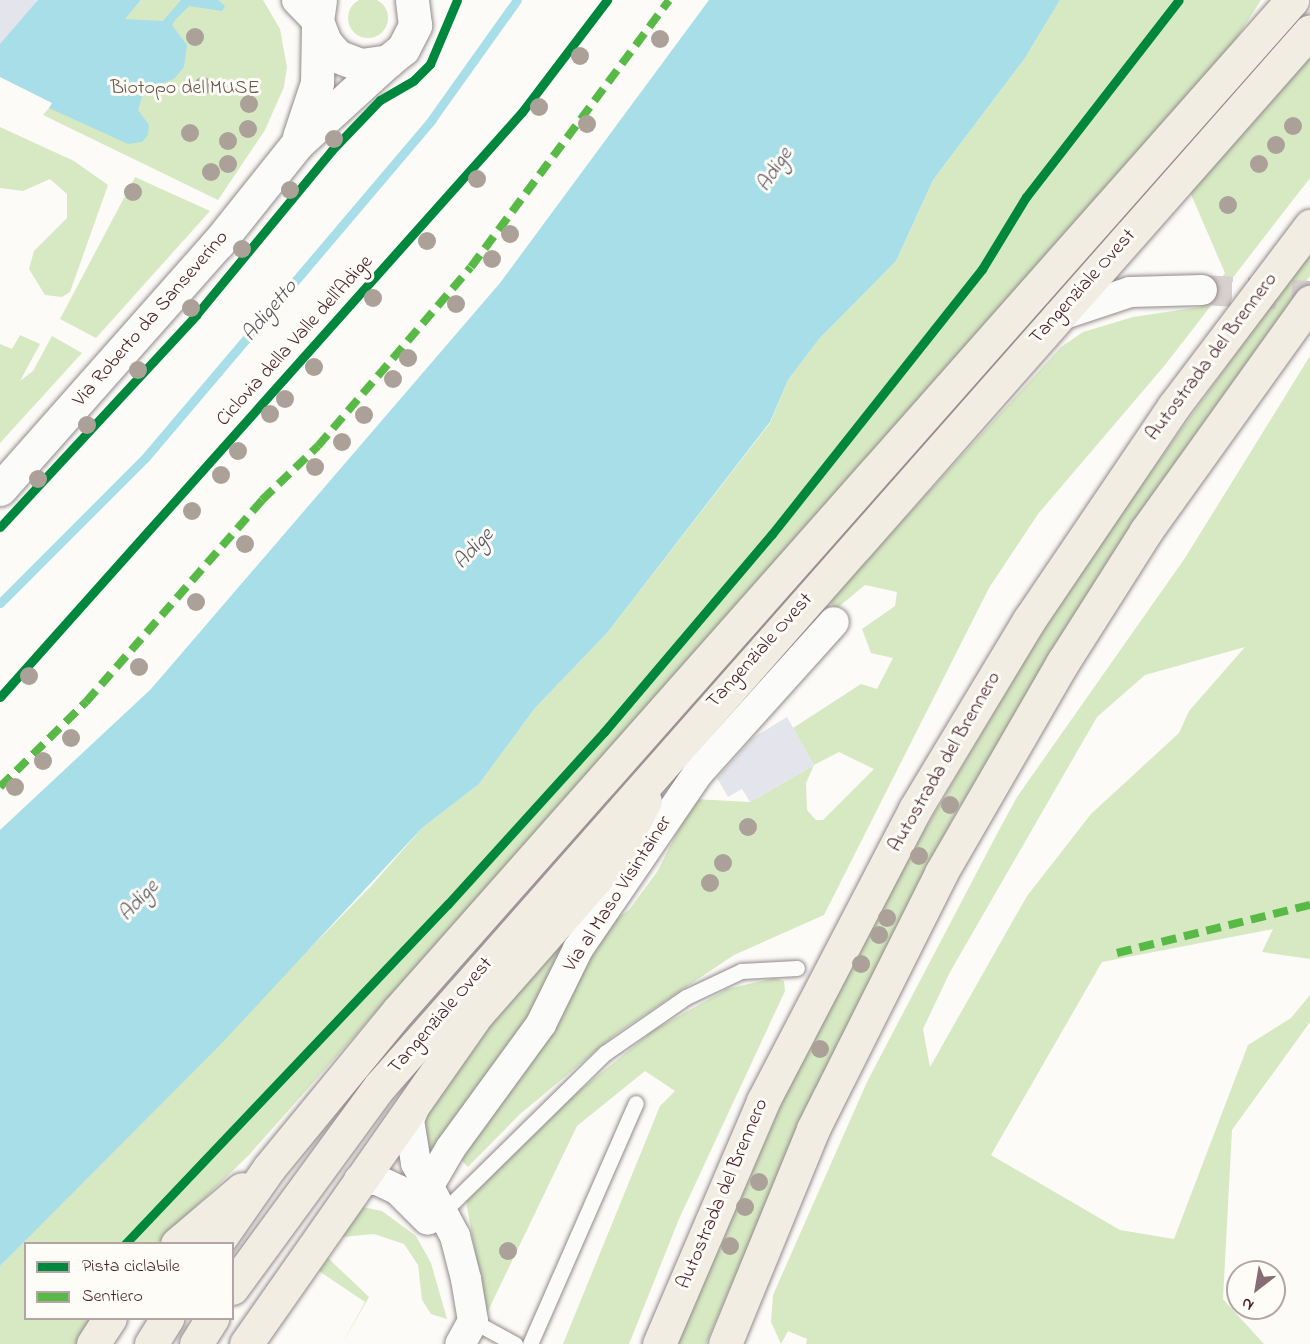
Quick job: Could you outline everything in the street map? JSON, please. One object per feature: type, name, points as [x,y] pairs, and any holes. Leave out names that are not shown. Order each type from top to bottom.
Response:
[{"type":"highway","name":"Tangenziale Ovest","points":[[217,1242],[269,1168],[516,876],[1293,0]]},
{"type":"highway","name":"Tangenziale Ovest","points":[[234,1285],[380,1086],[672,750],[1310,31]]},
{"type":"highway","name":"Autostrada del Brennero","points":[[659,1344],[763,1101],[915,809],[1029,620],[1174,406],[1310,226]]},
{"type":"highway","points":[[724,1344],[813,1129],[941,873],[1063,663],[1146,531],[1310,302]]},
{"type":"highway","points":[[246,1344],[478,1013],[616,856],[672,750]]},
{"type":"highway","points":[[179,1242],[269,1168]]},
{"type":"highway","points":[[93,1344],[109,1320]]},
{"type":"highway","points":[[151,1344],[166,1320]]},
{"type":"highway","points":[[196,1344],[211,1320]]},
{"type":"street","points":[[412,0],[412,34]]},
{"type":"street","points":[[412,34],[436,0]]},
{"type":"street","points":[[313,12],[330,50],[345,60],[361,65],[388,61]]},
{"type":"street","name":"Via Roberto da Sanseverino","points":[[297,144],[317,83],[313,12]]},
{"type":"street","name":"Via Roberto da Sanseverino","points":[[0,489],[218,243],[297,144],[388,61],[412,34]]},
{"type":"street","points":[[1058,316],[1130,292],[1202,290]]},
{"type":"street","name":"Via al Maso Visintainer","points":[[430,1201],[541,1024],[578,949],[698,773],[834,622]]},
{"type":"street","points":[[418,1098],[409,1120],[410,1139],[430,1201],[437,1234],[466,1333]]},
{"type":"street","points":[[359,1180],[388,1184],[430,1201]]},
{"type":"lane","points":[[430,1201],[605,1053],[686,997],[741,971],[797,968]]},
{"type":"lane","points":[[530,1344],[636,1103]]},
{"type":"lane","points":[[466,1333],[515,1344]]},
{"type":"green space","points":[[360,-1],[376,-1],[387,10],[387,26],[376,37],[360,37],[349,26],[349,10]]},
{"type":"green space","name":"Biotopo del MUSE","points":[[141,0],[263,0],[280,29],[287,67],[284,87],[265,130],[218,200],[43,115]]},
{"type":"green space","points":[[1060,0],[1261,0],[1231,47],[249,1155],[159,1242],[24,1242],[24,1320],[92,1320],[77,1344],[0,1344],[0,1266],[372,885],[422,828],[479,784],[535,708],[607,633],[770,423],[788,380],[819,339],[896,261],[933,180],[1025,58]]},
{"type":"green space","points":[[1310,56],[1310,178],[1165,365],[1038,514],[989,588],[824,915],[734,955],[616,1034],[519,1115],[468,1167],[458,1157],[611,923],[629,910],[657,872],[694,799],[750,802],[814,765],[793,728],[861,684],[877,689],[893,658],[871,653],[862,629],[895,606],[897,592],[865,585],[836,609],[829,601],[1061,347],[1083,332],[1133,317],[1200,307],[1225,273],[1190,192]],"holes":[[[839,752],[874,769],[823,820],[816,820],[807,810],[806,783],[814,765]]]},
{"type":"green space","points":[[0,127],[74,161],[108,185],[70,292],[62,297],[45,295],[29,269],[34,251],[67,218],[67,194],[50,179],[23,191],[0,188]]},
{"type":"green space","points":[[135,177],[210,211],[96,338],[60,319]]},
{"type":"green space","points":[[1310,251],[1310,276],[1113,554],[955,815],[815,1091],[706,1344],[678,1344],[789,1086],[915,846],[1033,647],[1111,527]]},
{"type":"green space","points":[[20,335],[40,344],[20,381],[33,371],[52,336],[82,353],[0,443],[0,344],[12,349]]},
{"type":"green space","points":[[1310,356],[1310,959],[1262,952],[1273,929],[1102,962],[991,1155],[1120,1230],[1174,1239],[1248,1045],[1291,1018],[1310,995],[1310,1022],[1232,1130],[1223,1299],[1226,1302],[1226,1320],[1242,1320],[1264,1344],[806,1344],[807,1339],[788,1331],[781,1344],[771,1322],[773,1295],[867,1082],[1017,797],[1185,558]],"holes":[[[1245,647],[1189,711],[1179,733],[1091,814],[1027,896],[930,1067],[923,1029],[950,972],[1097,717],[1145,675]]]},
{"type":"green space","points":[[702,740],[708,748],[531,1020],[437,1148],[427,1149],[422,1135],[426,1107],[448,1071],[637,836]]},
{"type":"green space","points":[[775,978],[784,981],[785,991],[679,1219],[629,1344],[563,1344],[660,1106],[675,1091],[645,1071],[577,1126],[486,1315],[466,1201],[537,1125],[654,1030],[727,989]]},
{"type":"green space","points":[[362,1207],[382,1211],[416,1236],[431,1263],[447,1319],[431,1314],[422,1300],[418,1265],[404,1244],[374,1234],[342,1237]]},
{"type":"green space","points":[[328,1258],[369,1297],[342,1344],[365,1302],[319,1271]]},
{"type":"water","points":[[38,0],[141,0],[125,19],[163,21],[181,0],[218,0],[225,6],[222,11],[189,6],[176,19],[172,25],[187,45],[184,67],[174,79],[144,90],[138,110],[149,125],[148,135],[142,142],[128,144],[49,108],[52,103],[0,77],[0,39]]},
{"type":"water","name":"Adige","points":[[709,0],[1060,0],[1025,58],[933,180],[896,261],[819,339],[788,380],[770,422],[607,633],[535,708],[479,784],[422,828],[221,1044],[0,1266],[0,830],[151,689],[500,283]]},
{"type":"building","points":[[0,0],[38,0],[0,44]]},
{"type":"building","points":[[787,717],[814,765],[750,802],[742,789],[728,797],[717,778],[754,737]]},
{"type":"waterway","name":"Adigetto","points":[[0,603],[145,458],[432,119],[517,0]]},
{"type":"tunnel","points":[[1202,290],[1310,296]]},
{"type":"marked path","points":[[0,787],[86,702],[262,500],[318,446],[471,267],[669,0]]},
{"type":"marked path","points":[[1117,953],[1310,905]]},
{"type":"cycle path","points":[[0,527],[196,315],[332,150],[380,100],[414,80],[430,64],[457,0]]},
{"type":"cycle path","name":"Ciclovia della Valle dell'Adige","points":[[0,697],[522,112],[607,0]]},
{"type":"cycle path","points":[[127,1242],[448,904],[604,732],[772,534],[982,269],[1026,197],[1179,0]]}]
